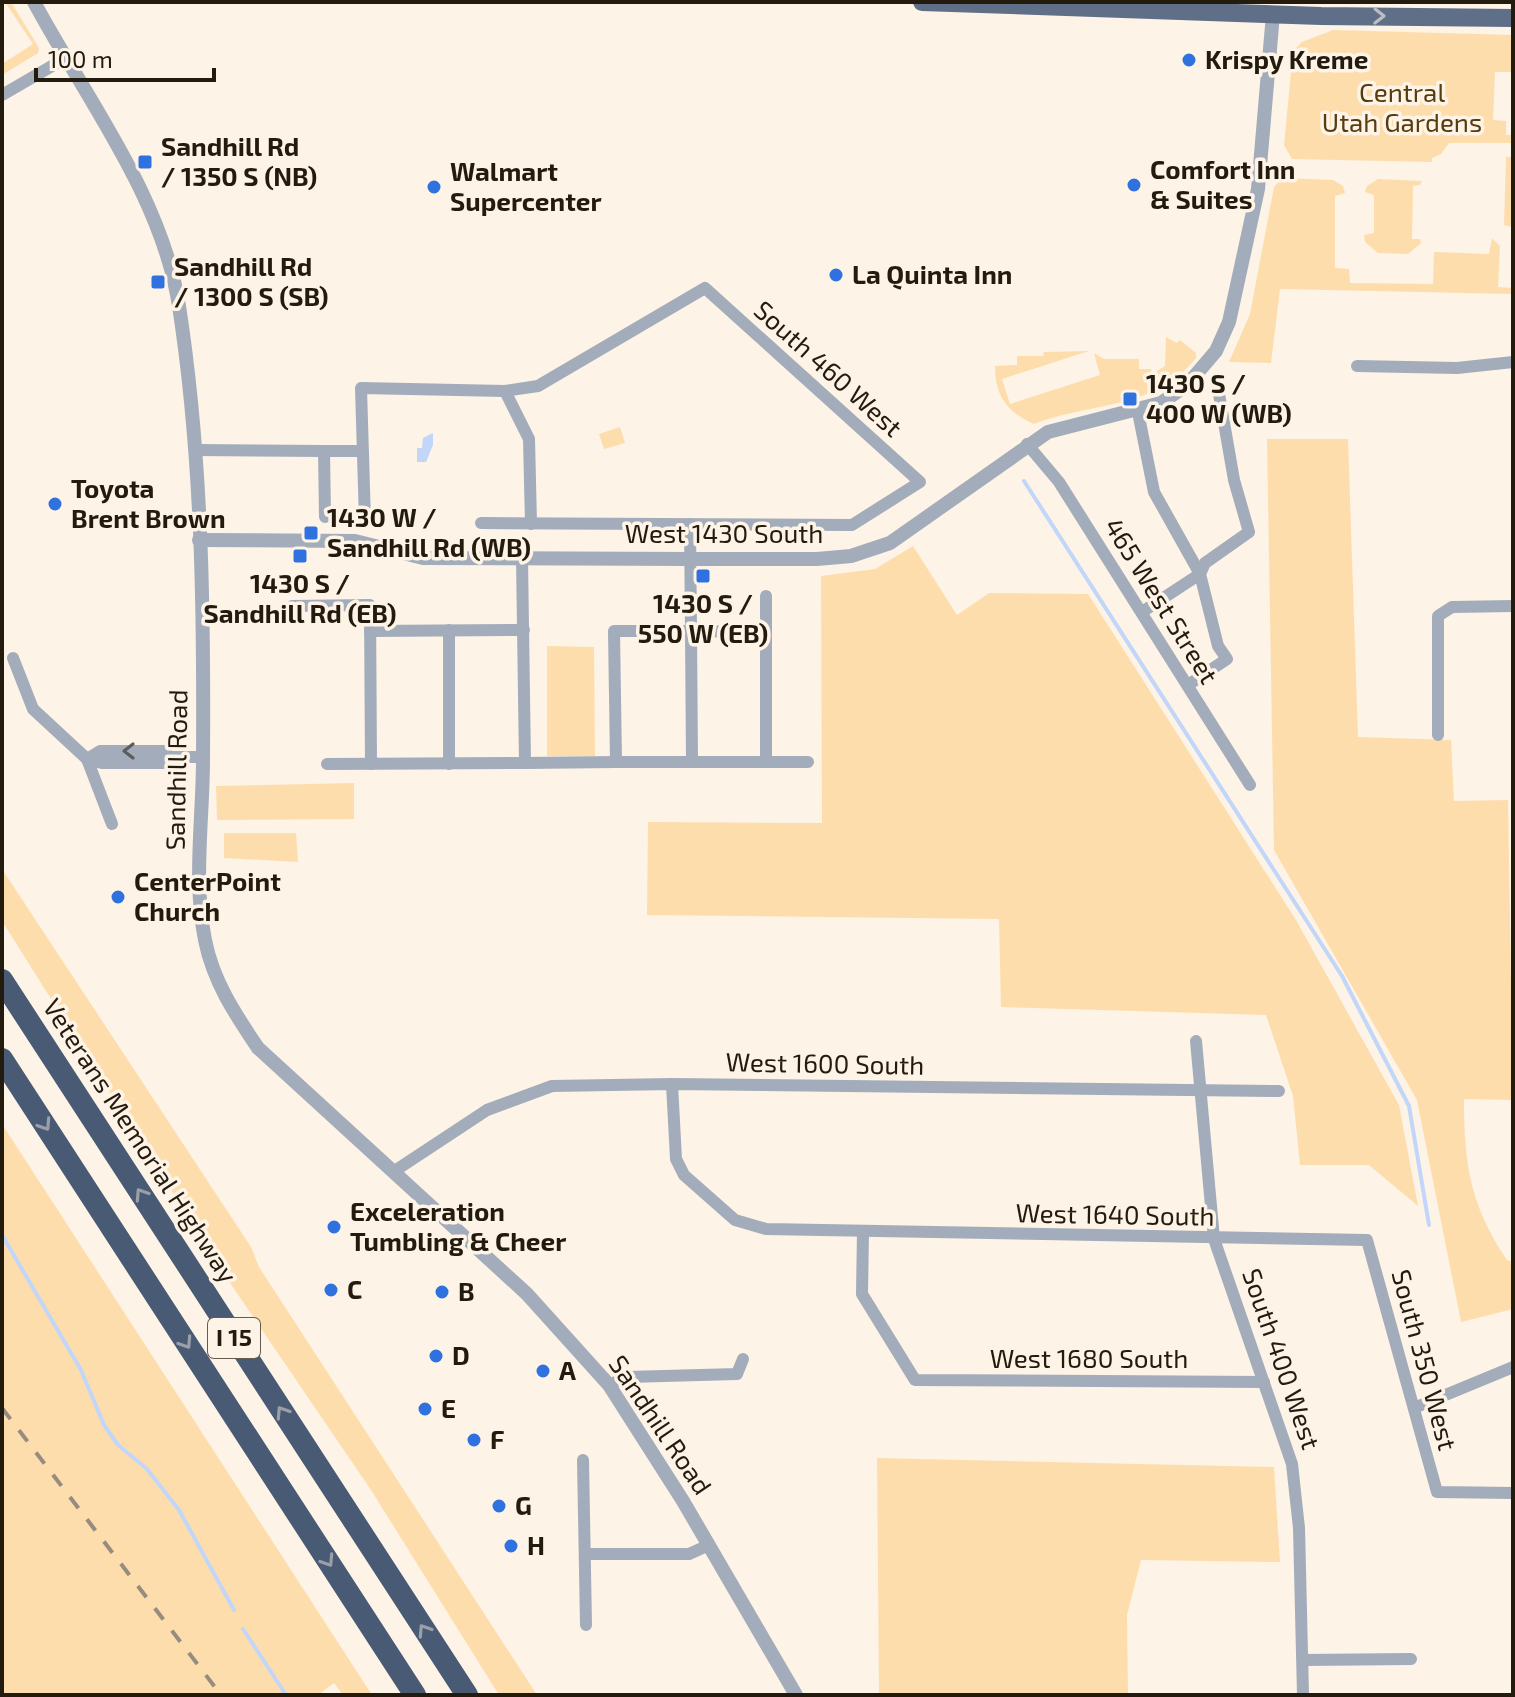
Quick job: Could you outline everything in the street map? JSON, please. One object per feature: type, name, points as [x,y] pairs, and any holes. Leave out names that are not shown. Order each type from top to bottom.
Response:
[{"type":"highway","name":"Veterans Memorial Highway","points":[[2,980],[467,1695]]},
{"type":"highway","name":"I 15","points":[[2,1059],[415,1695]]},
{"type":"main road","points":[[922,2],[1273,14],[1513,18]]},
{"type":"street","name":"Sandhill Road","points":[[34,2],[155,222],[179,303],[196,450],[203,757],[199,886],[205,940],[228,1005],[258,1048],[527,1294],[609,1385],[709,1545],[796,1695]]},
{"type":"street","name":"West 1430 South","points":[[199,540],[355,541],[423,558],[522,559],[817,559],[873,550],[890,543],[1027,444],[1071,424],[1138,412],[1161,403],[1198,374],[1216,351],[1229,322],[1240,279],[1259,178],[1273,14]]},
{"type":"street","points":[[2,95],[64,59]]},
{"type":"street","name":"South 460 West","points":[[505,391],[538,386],[705,288],[920,482],[852,525],[690,524]]},
{"type":"street","points":[[1357,366],[1457,368],[1513,362]]},
{"type":"street","points":[[365,521],[361,388],[505,391],[529,439],[531,524]]},
{"type":"street","points":[[1142,612],[1200,574],[1205,563],[1249,532],[1234,480],[1219,394]]},
{"type":"street","points":[[1138,412],[1154,492],[1200,574],[1218,646],[1227,659],[1188,685]]},
{"type":"street","name":"465 West Street","points":[[1027,444],[1059,482],[1250,785]]},
{"type":"street","points":[[196,450],[362,451]]},
{"type":"street","points":[[324,451],[325,517]]},
{"type":"street","points":[[481,523],[690,524],[692,762]]},
{"type":"street","points":[[522,559],[525,763]]},
{"type":"street","points":[[766,596],[766,762]]},
{"type":"street","points":[[292,606],[370,605],[371,764]]},
{"type":"street","points":[[1438,735],[1437,622],[1446,608],[1513,606]]},
{"type":"street","points":[[449,630],[449,764]]},
{"type":"street","points":[[370,631],[524,630]]},
{"type":"street","points":[[616,762],[614,631],[766,632]]},
{"type":"street","points":[[13,658],[33,709],[87,759],[112,824]]},
{"type":"street","points":[[87,759],[102,763],[164,763],[170,757],[203,757]]},
{"type":"street","points":[[327,764],[808,762]]},
{"type":"street","name":"South 400 West","points":[[1196,1041],[1214,1239],[1292,1464],[1299,1528],[1303,1695]]},
{"type":"street","name":"West 1600 South","points":[[393,1172],[487,1110],[552,1086],[672,1084],[1279,1091]]},
{"type":"street","name":"West 1640 South","points":[[672,1084],[676,1159],[684,1175],[735,1220],[766,1229],[1367,1240]]},
{"type":"street","name":"West 1680 South","points":[[863,1232],[862,1294],[915,1380],[1264,1382]]},
{"type":"street","name":"South 350 West","points":[[1367,1240],[1437,1492],[1513,1493]]},
{"type":"street","points":[[609,1385],[627,1377],[737,1374],[743,1359]]},
{"type":"street","points":[[1414,1408],[1513,1367]]},
{"type":"street","points":[[583,1460],[586,1625]]},
{"type":"street","points":[[585,1554],[689,1554],[709,1545]]},
{"type":"street","points":[[1303,1660],[1411,1659]]},
{"type":"green space","points":[[5,2],[11,2],[39,48],[38,53],[2,75],[2,64],[33,44]]},
{"type":"green space","name":"Central Utah Gardens","points":[[1333,30],[1513,35],[1513,72],[1495,72],[1493,120],[1506,121],[1506,135],[1512,135],[1512,143],[1449,143],[1441,154],[1432,158],[1432,162],[1292,159],[1284,145],[1293,51],[1302,42]]},
{"type":"green space","points":[[1506,157],[1513,157],[1513,227],[1504,225]]},
{"type":"green space","points":[[1282,178],[1333,180],[1343,186],[1345,193],[1335,196],[1335,268],[1349,269],[1350,283],[1433,284],[1434,252],[1489,254],[1492,238],[1500,246],[1498,287],[1513,288],[1513,294],[1280,289],[1271,363],[1229,362],[1250,314],[1274,187]]},
{"type":"green space","name":"Central Utah Gardens","points":[[1378,179],[1422,181],[1420,185],[1413,186],[1412,239],[1420,239],[1421,243],[1408,254],[1378,253],[1365,242],[1364,235],[1374,233],[1374,195],[1365,192],[1367,186]]},
{"type":"green space","points":[[1166,337],[1177,343],[1180,340],[1196,353],[1196,358],[1180,375],[1161,387],[1121,402],[1034,424],[1004,402],[997,386],[995,366],[1017,365],[1017,356],[1043,356],[1044,352],[1089,351],[1002,379],[1010,404],[1100,375],[1094,353],[1104,359],[1139,359],[1139,369],[1151,369],[1152,374],[1165,366]]},
{"type":"green space","points":[[620,427],[625,443],[604,449],[599,434]]},
{"type":"green space","points":[[1267,439],[1348,439],[1358,737],[1451,740],[1454,801],[1508,800],[1513,1100],[1464,1099],[1472,1183],[1485,1221],[1507,1260],[1513,1262],[1513,1309],[1461,1322],[1417,1100],[1274,850]]},
{"type":"green space","points":[[913,546],[957,615],[989,593],[1088,594],[1296,920],[1399,1105],[1418,1206],[1369,1165],[1300,1165],[1293,1096],[1266,1015],[1001,1007],[999,919],[647,915],[648,822],[822,823],[821,576],[875,569]]},
{"type":"green space","points":[[547,646],[594,647],[595,756],[547,756]]},
{"type":"green space","points":[[354,783],[354,819],[217,820],[216,786]]},
{"type":"green space","points":[[224,833],[296,833],[298,862],[224,858]]},
{"type":"green space","points":[[2,869],[251,1247],[259,1267],[537,1695],[499,1695],[371,1490],[226,1277],[2,921]]},
{"type":"green space","points":[[2,1124],[372,1695],[343,1695],[334,1683],[318,1695],[2,1695]]},
{"type":"green space","points":[[877,1458],[1274,1467],[1280,1562],[1141,1560],[1127,1615],[1128,1695],[879,1695]]},
{"type":"water","points":[[433,433],[433,445],[426,462],[417,462],[417,448],[422,448],[423,438]]},
{"type":"waterway","points":[[1024,481],[1342,976],[1409,1106],[1429,1225]]},
{"type":"waterway","points":[[2,1235],[81,1370],[104,1425],[118,1445],[147,1469],[179,1510],[234,1610]]},
{"type":"waterway","points":[[243,1629],[286,1695]]},
{"type":"railway","points":[[2,1408],[221,1695]]},
{"type":"place","name":"Krispy Kreme","points":[[1189,60]]},
{"type":"place","name":"Sandhill Rd / 1350 S (NB)","points":[[145,162]]},
{"type":"place","name":"Comfort Inn & Suites","points":[[1134,185]]},
{"type":"place","name":"Walmart Supercenter","points":[[434,187]]},
{"type":"place","name":"La Quinta Inn","points":[[836,275]]},
{"type":"place","name":"Sandhill Rd / 1300 S (SB)","points":[[158,282]]},
{"type":"place","name":"1430 S / 400 W (WB)","points":[[1130,399]]},
{"type":"place","name":"Toyota Brent Brown","points":[[55,504]]},
{"type":"place","name":"1430 W / Sandhill Rd (WB)","points":[[311,533]]},
{"type":"place","name":"1430 S / Sandhill Rd (EB)","points":[[300,556]]},
{"type":"place","name":"1430 S / 550 W (EB)","points":[[703,576]]},
{"type":"place","name":"CenterPoint Church","points":[[118,897]]},
{"type":"place","name":"Exceleration Tumbling & Cheer","points":[[334,1227]]},
{"type":"place","name":"C","points":[[331,1290]]},
{"type":"place","name":"B","points":[[442,1292]]},
{"type":"place","name":"D","points":[[436,1356]]},
{"type":"place","name":"A","points":[[543,1371]]},
{"type":"place","name":"E","points":[[425,1409]]},
{"type":"place","name":"F","points":[[474,1440]]},
{"type":"place","name":"G","points":[[499,1506]]},
{"type":"place","name":"H","points":[[511,1546]]}]
